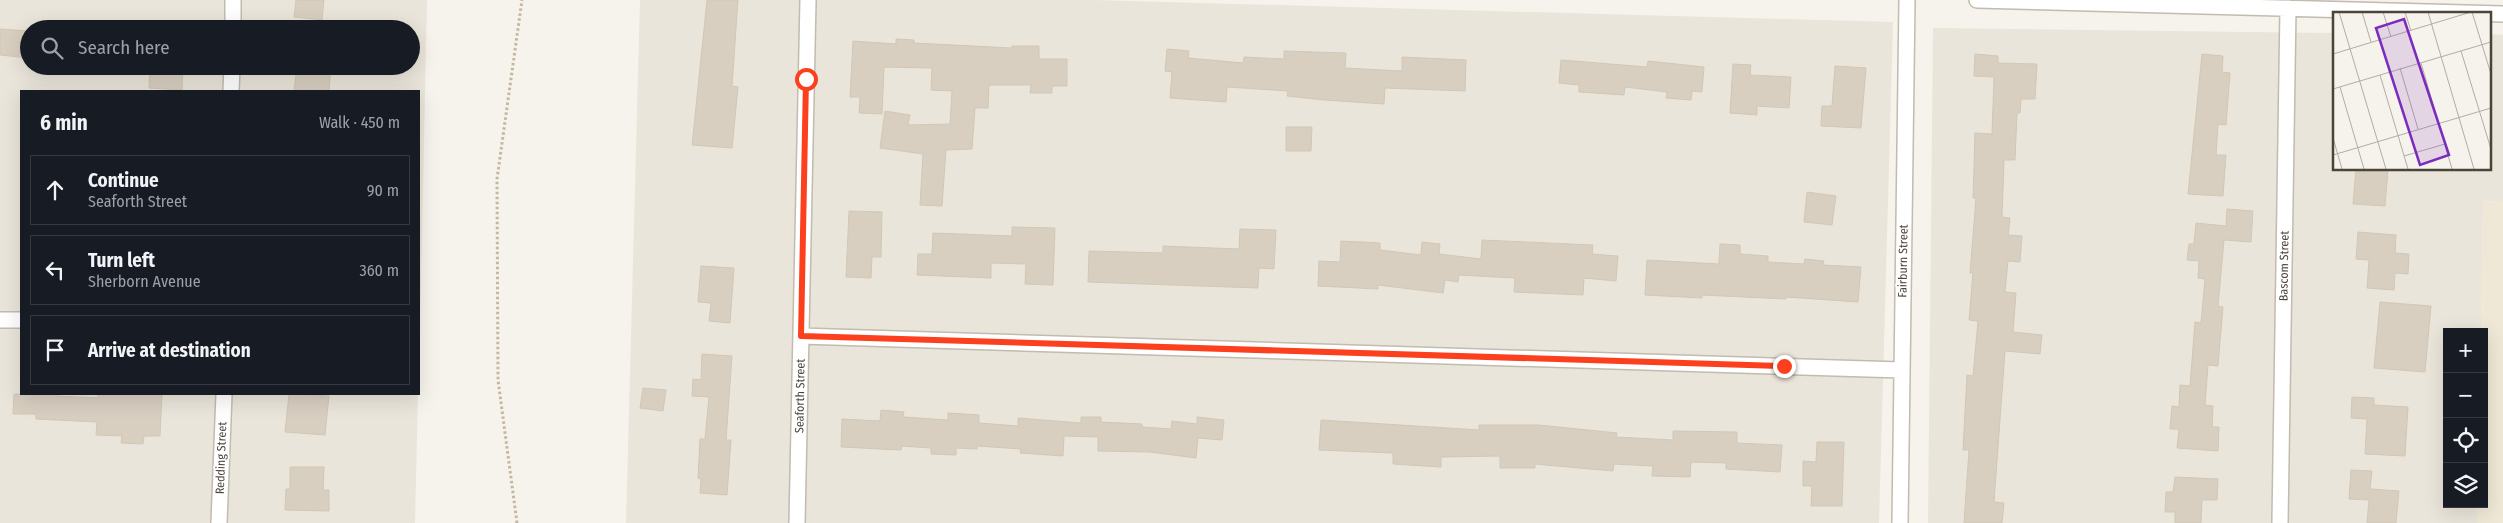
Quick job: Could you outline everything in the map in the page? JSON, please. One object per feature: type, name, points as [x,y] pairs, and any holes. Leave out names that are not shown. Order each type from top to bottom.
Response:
[{"type":"street","points":[[233,0],[233,20]]},
{"type":"street","name":"Seaforth Street","points":[[797,523],[808,0]]},
{"type":"street","name":"Fairburn Street","points":[[1900,523],[1907,0]]},
{"type":"street","points":[[1977,0],[2431,12]]},
{"type":"street","name":"Bascom Street","points":[[2280,523],[2288,8]]},
{"type":"street","points":[[2490,14],[2503,14]]},
{"type":"street","points":[[231,90],[232,75]]},
{"type":"street","points":[[0,320],[20,320]]},
{"type":"street","points":[[801,336],[1902,370]]},
{"type":"street","name":"Redding Street","points":[[219,523],[224,395]]},
{"type":"path","points":[[517,523],[498,380],[496,179],[522,0]]},
{"type":"shaded area","points":[[0,0],[427,0],[420,331],[420,90],[20,90],[20,395],[418,395],[415,523],[0,523]]},
{"type":"shaded area","points":[[640,0],[1094,0],[1893,22],[1879,523],[626,523]]},
{"type":"shaded area","points":[[1933,28],[2333,33],[2333,170],[2490,170],[2490,34],[2503,35],[2503,202],[2483,201],[2481,328],[2443,328],[2443,508],[2477,508],[2477,523],[1928,523]]},
{"type":"shaded area","points":[[2483,201],[2503,202],[2503,523],[2477,523],[2477,508],[2488,508],[2488,328],[2481,328]]},
{"type":"building","points":[[296,0],[324,0],[322,20],[294,17]]},
{"type":"building","points":[[707,0],[738,0],[732,86],[738,87],[732,148],[692,145]]},
{"type":"building","points":[[0,29],[20,30],[20,57],[0,55]]},
{"type":"building","points":[[896,39],[914,40],[914,43],[1012,48],[1012,46],[1039,46],[1039,59],[1067,59],[1067,86],[1052,86],[1052,93],[1030,93],[1031,85],[989,85],[988,108],[975,108],[972,149],[946,150],[942,206],[920,205],[923,154],[880,148],[885,111],[910,115],[908,125],[950,124],[952,91],[931,90],[932,68],[884,67],[882,114],[859,113],[860,97],[850,97],[853,41],[896,44]]},
{"type":"building","points":[[1167,49],[1189,51],[1188,58],[1243,63],[1244,57],[1284,59],[1284,51],[1346,53],[1345,68],[1402,71],[1402,57],[1466,60],[1465,91],[1385,88],[1384,104],[1287,96],[1288,91],[1227,87],[1226,102],[1170,98],[1172,72],[1165,71]]},
{"type":"building","points":[[1975,54],[1998,56],[1998,63],[2037,64],[2035,99],[2021,99],[2020,113],[2017,113],[2015,160],[2004,160],[2002,217],[2010,218],[2008,235],[2022,236],[2020,262],[2008,261],[2005,292],[2016,293],[2013,332],[2042,335],[2040,354],[2005,351],[1994,502],[2004,503],[2002,523],[1964,523],[1969,450],[1963,450],[1967,375],[1973,376],[1978,321],[1969,320],[1973,273],[1970,273],[1976,198],[1973,198],[1975,133],[1992,134],[1994,77],[1974,76]]},
{"type":"building","points":[[2202,54],[2223,56],[2222,72],[2230,73],[2226,125],[2218,124],[2216,155],[2226,155],[2223,196],[2188,194]]},
{"type":"building","points":[[1561,60],[1647,67],[1648,61],[1704,67],[1702,92],[1692,91],[1691,100],[1666,98],[1667,92],[1625,87],[1624,95],[1579,92],[1579,85],[1559,83]]},
{"type":"building","points":[[1733,64],[1751,65],[1750,75],[1791,77],[1789,108],[1757,106],[1757,115],[1730,113]]},
{"type":"building","points":[[1835,66],[1866,68],[1861,128],[1821,126],[1822,106],[1832,106]]},
{"type":"building","points":[[150,75],[183,75],[182,90],[149,88]]},
{"type":"building","points":[[296,75],[330,75],[329,90],[294,90]]},
{"type":"building","points":[[1286,127],[1312,127],[1311,151],[1286,151]]},
{"type":"building","points":[[2356,170],[2388,170],[2385,206],[2353,204]]},
{"type":"building","points":[[1807,192],[1836,196],[1832,225],[1804,222]]},
{"type":"building","points":[[2227,209],[2253,211],[2251,242],[2224,240],[2218,306],[2223,307],[2218,366],[2208,365],[2205,405],[2213,406],[2212,427],[2219,427],[2218,451],[2177,448],[2179,429],[2170,429],[2172,406],[2179,407],[2180,385],[2190,386],[2195,322],[2201,323],[2205,279],[2198,278],[2199,261],[2187,260],[2189,244],[2194,244],[2196,223],[2226,226]]},
{"type":"building","points":[[849,211],[882,212],[881,257],[872,257],[871,278],[846,277]]},
{"type":"building","points":[[1012,227],[1055,228],[1053,285],[1025,284],[1026,264],[991,263],[991,278],[917,275],[918,254],[932,254],[933,233],[1012,236]]},
{"type":"building","points":[[1240,229],[1276,230],[1274,269],[1259,268],[1258,288],[1088,282],[1089,251],[1163,253],[1163,246],[1239,249]]},
{"type":"building","points":[[2358,232],[2396,235],[2395,253],[2409,254],[2408,274],[2395,273],[2394,290],[2367,288],[2369,260],[2356,259]]},
{"type":"building","points":[[1482,240],[1593,245],[1592,254],[1618,256],[1616,281],[1584,278],[1583,295],[1514,292],[1515,278],[1459,275],[1458,282],[1445,280],[1443,293],[1378,285],[1378,289],[1318,286],[1319,261],[1340,262],[1341,241],[1380,243],[1380,250],[1421,255],[1422,242],[1440,244],[1439,254],[1481,259]]},
{"type":"building","points":[[1720,244],[1740,245],[1740,254],[1768,256],[1768,262],[1804,264],[1805,259],[1824,261],[1823,265],[1861,267],[1858,302],[1786,297],[1786,299],[1702,295],[1702,298],[1645,295],[1647,260],[1719,264]]},
{"type":"building","points":[[701,266],[734,268],[730,323],[709,321],[711,303],[698,302]]},
{"type":"building","points":[[2380,302],[2431,306],[2425,372],[2374,368]]},
{"type":"building","points":[[702,354],[732,356],[726,440],[731,440],[727,495],[700,493],[701,479],[698,478],[700,439],[705,439],[709,397],[692,396],[693,379],[701,380]]},
{"type":"building","points":[[643,388],[666,390],[663,411],[640,408]]},
{"type":"building","points":[[14,394],[98,398],[98,395],[162,395],[160,436],[144,436],[143,444],[121,443],[122,436],[96,435],[97,422],[36,419],[36,414],[13,414]]},
{"type":"building","points":[[289,395],[329,396],[325,435],[285,432]]},
{"type":"building","points":[[2352,397],[2374,398],[2374,405],[2408,407],[2405,456],[2365,454],[2367,419],[2351,418]]},
{"type":"building","points":[[881,410],[904,412],[903,417],[948,420],[948,413],[979,415],[979,423],[1018,426],[1018,418],[1081,423],[1081,417],[1101,417],[1101,422],[1142,424],[1142,427],[1171,429],[1172,421],[1197,424],[1197,417],[1224,420],[1222,440],[1198,438],[1196,458],[1150,452],[1098,451],[1098,437],[1064,436],[1063,456],[1020,453],[1021,449],[977,446],[977,449],[956,448],[956,455],[931,454],[931,448],[902,446],[901,450],[841,447],[842,419],[880,421]]},
{"type":"building","points":[[1321,420],[1479,430],[1479,425],[1539,425],[1617,433],[1616,437],[1673,440],[1673,431],[1737,432],[1737,443],[1782,445],[1780,472],[1726,469],[1726,463],[1691,462],[1690,477],[1652,476],[1653,466],[1614,464],[1613,471],[1535,464],[1535,468],[1500,468],[1500,456],[1441,457],[1441,467],[1393,464],[1393,453],[1319,450]]},
{"type":"building","points":[[1817,442],[1844,442],[1842,506],[1811,506],[1812,486],[1803,486],[1803,461],[1816,462]]},
{"type":"building","points":[[290,467],[324,467],[323,490],[329,490],[329,511],[285,510],[286,489],[290,489]]},
{"type":"building","points":[[2351,470],[2372,471],[2370,489],[2399,491],[2396,523],[2367,523],[2369,500],[2349,499]]},
{"type":"building","points":[[2175,477],[2218,479],[2217,500],[2202,500],[2201,523],[2175,523],[2175,512],[2165,512],[2166,492],[2173,492]]},
{"type":"route","points":[[806,79],[801,336],[1784,366]]}]
